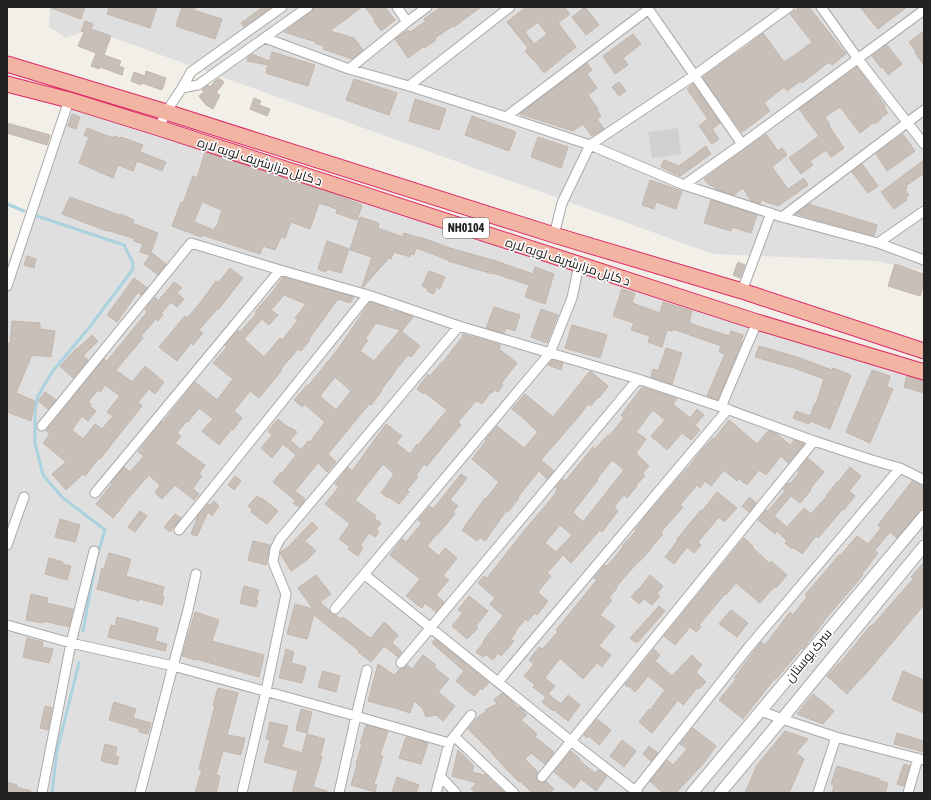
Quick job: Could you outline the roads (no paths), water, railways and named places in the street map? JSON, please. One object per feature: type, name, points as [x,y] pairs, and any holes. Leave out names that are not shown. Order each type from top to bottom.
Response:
[{"type":"highway","points":[[8,84],[10,65]]},
{"type":"highway","name":"د کابل مزارشریف لویه لاره","points":[[10,65],[742,291],[924,351]]},
{"type":"highway","name":"د کابل مزارشریف لویه لاره","points":[[8,84],[69,100],[159,128],[757,322],[924,372]]},
{"type":"street","points":[[159,128],[166,112],[191,72],[282,7]]},
{"type":"street","points":[[182,88],[198,85],[308,7]]},
{"type":"street","points":[[397,7],[407,22]]},
{"type":"street","points":[[350,69],[407,22],[428,7]]},
{"type":"street","points":[[409,86],[510,7]]},
{"type":"street","points":[[554,234],[562,203],[590,145],[695,76],[789,7]]},
{"type":"street","points":[[821,7],[858,59],[924,144]]},
{"type":"street","points":[[506,117],[648,8],[742,144]]},
{"type":"street","points":[[684,185],[924,10]]},
{"type":"street","points":[[244,34],[253,46]]},
{"type":"street","points":[[265,38],[350,69],[409,86],[590,145],[684,185],[782,217],[878,243],[924,260]]},
{"type":"street","points":[[7,286],[69,100]]},
{"type":"street","points":[[782,217],[924,110]]},
{"type":"street","points":[[878,243],[924,211]]},
{"type":"street","points":[[742,291],[771,213]]},
{"type":"street","points":[[42,426],[191,243],[368,295],[459,326],[638,379],[724,408],[814,441],[900,468],[924,480]]},
{"type":"street","points":[[335,609],[550,353],[572,298],[579,265]]},
{"type":"street","points":[[95,493],[280,270]]},
{"type":"street","points":[[179,530],[368,295]]},
{"type":"street","points":[[498,682],[724,408],[757,322]]},
{"type":"street","points":[[242,793],[266,691],[286,594],[273,562],[275,549],[280,539],[459,326]]},
{"type":"street","points":[[400,663],[638,379]]},
{"type":"street","points":[[542,777],[814,441]]},
{"type":"street","points":[[365,575],[636,792],[748,648],[900,468]]},
{"type":"street","points":[[7,545],[24,497]]},
{"type":"street","name":"سرک بوستان","points":[[692,793],[924,516]]},
{"type":"street","name":"سرک بوستان","points":[[720,793],[924,546]]},
{"type":"street","points":[[42,793],[72,643],[94,551]]},
{"type":"street","points":[[140,793],[196,574]]},
{"type":"street","points":[[7,626],[72,643],[172,666],[356,716],[452,739],[514,793]]},
{"type":"street","points":[[340,793],[367,670]]},
{"type":"street","points":[[761,711],[836,737],[921,759],[908,793]]},
{"type":"street","points":[[436,793],[452,739],[471,715]]},
{"type":"street","points":[[818,793],[836,737]]},
{"type":"street","points":[[440,776],[456,793]]},
{"type":"waterway","points":[[7,204],[24,211]]},
{"type":"waterway","points":[[34,215],[124,245],[133,263],[133,269],[88,329],[52,372],[38,396],[35,411],[35,443],[43,475],[62,497],[105,530],[98,553]]},
{"type":"waterway","points":[[83,631],[95,566]]},
{"type":"waterway","points":[[52,793],[57,751],[79,663]]}]
